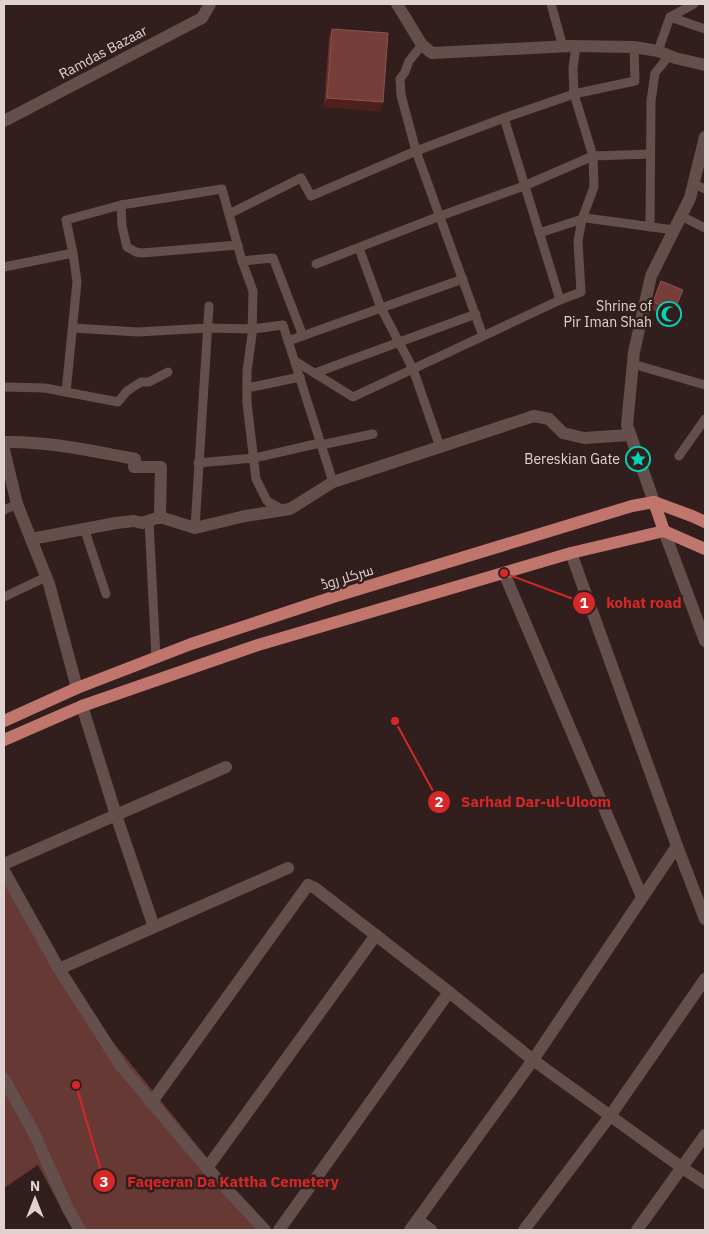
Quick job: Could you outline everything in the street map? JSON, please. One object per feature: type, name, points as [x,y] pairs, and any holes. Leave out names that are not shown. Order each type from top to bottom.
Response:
[{"type":"main road","points":[[654,502],[705,522]]},
{"type":"main road","points":[[654,502],[664,531]]},
{"type":"main road","name":"سرکلر روڈ","points":[[4,721],[77,688],[191,644],[332,597],[608,512],[654,502]]},
{"type":"main road","points":[[4,740],[82,706],[258,645],[571,553],[664,531],[705,548]]},
{"type":"main road","points":[[77,688],[82,706]]},
{"type":"street","name":"Ramdas Bazaar","points":[[4,121],[202,18],[210,4]]},
{"type":"street","points":[[397,4],[422,45],[432,53],[569,47],[634,48],[663,53],[705,65]]},
{"type":"street","points":[[654,502],[627,426],[632,364],[636,337],[651,276],[690,198],[700,187],[705,137]]},
{"type":"street","points":[[31,539],[84,528],[154,519],[195,528],[245,516],[290,509],[333,482],[534,416],[549,419],[563,433],[584,438],[630,435]]},
{"type":"street","points":[[4,442],[31,441],[135,459],[134,467],[160,467],[154,519]]},
{"type":"street","points":[[4,450],[17,504],[46,577],[77,688]]},
{"type":"street","points":[[664,531],[705,641]]},
{"type":"street","points":[[571,553],[705,918]]},
{"type":"street","points":[[504,573],[642,897]]},
{"type":"street","points":[[82,706],[154,927]]},
{"type":"street","points":[[4,864],[226,767]]},
{"type":"street","points":[[431,1230],[414,1225],[533,1060],[677,846]]},
{"type":"street","points":[[60,969],[288,868]]},
{"type":"street","points":[[4,871],[60,969],[121,1066],[207,1168],[265,1230]]},
{"type":"street","points":[[151,1103],[308,885],[315,888],[376,935],[533,1060],[705,1183]]},
{"type":"street","points":[[207,1168],[376,935]]},
{"type":"street","points":[[524,1230],[610,1116],[705,979]]},
{"type":"street","points":[[279,1230],[449,992]]},
{"type":"street","points":[[4,1079],[32,1131],[80,1230]]},
{"type":"street","points":[[637,1230],[705,1135]]},
{"type":"lane","points":[[295,361],[353,396],[581,292],[578,241],[582,219],[594,187],[593,156],[574,94],[573,68],[569,47],[551,4]]},
{"type":"lane","points":[[650,227],[651,101],[655,73],[663,53],[670,18],[694,4]]},
{"type":"lane","points":[[670,18],[705,29]]},
{"type":"lane","points":[[422,45],[409,61],[400,79],[401,95],[416,151],[483,336]]},
{"type":"lane","points":[[229,214],[301,178],[311,196],[416,151],[504,118],[574,94],[635,82],[634,48]]},
{"type":"lane","points":[[504,118],[560,300]]},
{"type":"lane","points":[[316,264],[524,186],[593,156],[650,154]]},
{"type":"lane","points":[[66,392],[77,282],[66,220],[121,205],[222,189],[242,261],[253,291],[252,330],[247,371],[247,403],[256,479],[267,501],[284,510]]},
{"type":"lane","points":[[121,205],[126,247],[136,252],[238,244]]},
{"type":"lane","points":[[681,216],[705,228]]},
{"type":"lane","points":[[539,234],[586,218],[674,230]]},
{"type":"lane","points":[[360,248],[381,308],[413,369],[440,447]]},
{"type":"lane","points":[[4,267],[73,253]]},
{"type":"lane","points":[[242,261],[273,258],[303,336]]},
{"type":"lane","points":[[288,341],[463,279]]},
{"type":"lane","points":[[195,528],[209,306]]},
{"type":"lane","points":[[315,373],[476,314]]},
{"type":"lane","points":[[73,328],[138,332],[208,328],[252,330],[283,325],[333,482]]},
{"type":"lane","points":[[632,364],[705,385]]},
{"type":"lane","points":[[4,387],[45,388],[118,402],[127,392],[141,382],[149,382],[168,372]]},
{"type":"lane","points":[[247,388],[300,377]]},
{"type":"lane","points":[[679,456],[705,419]]},
{"type":"lane","points":[[198,463],[254,458],[373,434]]},
{"type":"lane","points":[[4,510],[17,504]]},
{"type":"lane","points":[[154,519],[156,658]]},
{"type":"lane","points":[[84,528],[106,594]]},
{"type":"lane","points":[[4,597],[46,577]]},
{"type":"shaded area","points":[[4,873],[82,1004],[266,1230],[73,1230],[38,1165],[4,1188]]},
{"type":"building","points":[[332,29],[388,33],[383,102],[327,98]]},
{"type":"building","points":[[661,281],[683,290],[674,311],[653,302]]},
{"type":"place","name":"Shrine of Pir Iman Shah","points":[[669,314]]},
{"type":"place","name":"Bereskian Gate","points":[[638,459]]},
{"type":"place","name":"kohat road","points":[[504,573]]},
{"type":"place","name":"Sarhad Dar-ul-Uloom","points":[[395,721]]},
{"type":"place","name":"Faqeeran Da Kattha Cemetery","points":[[76,1085]]}]
